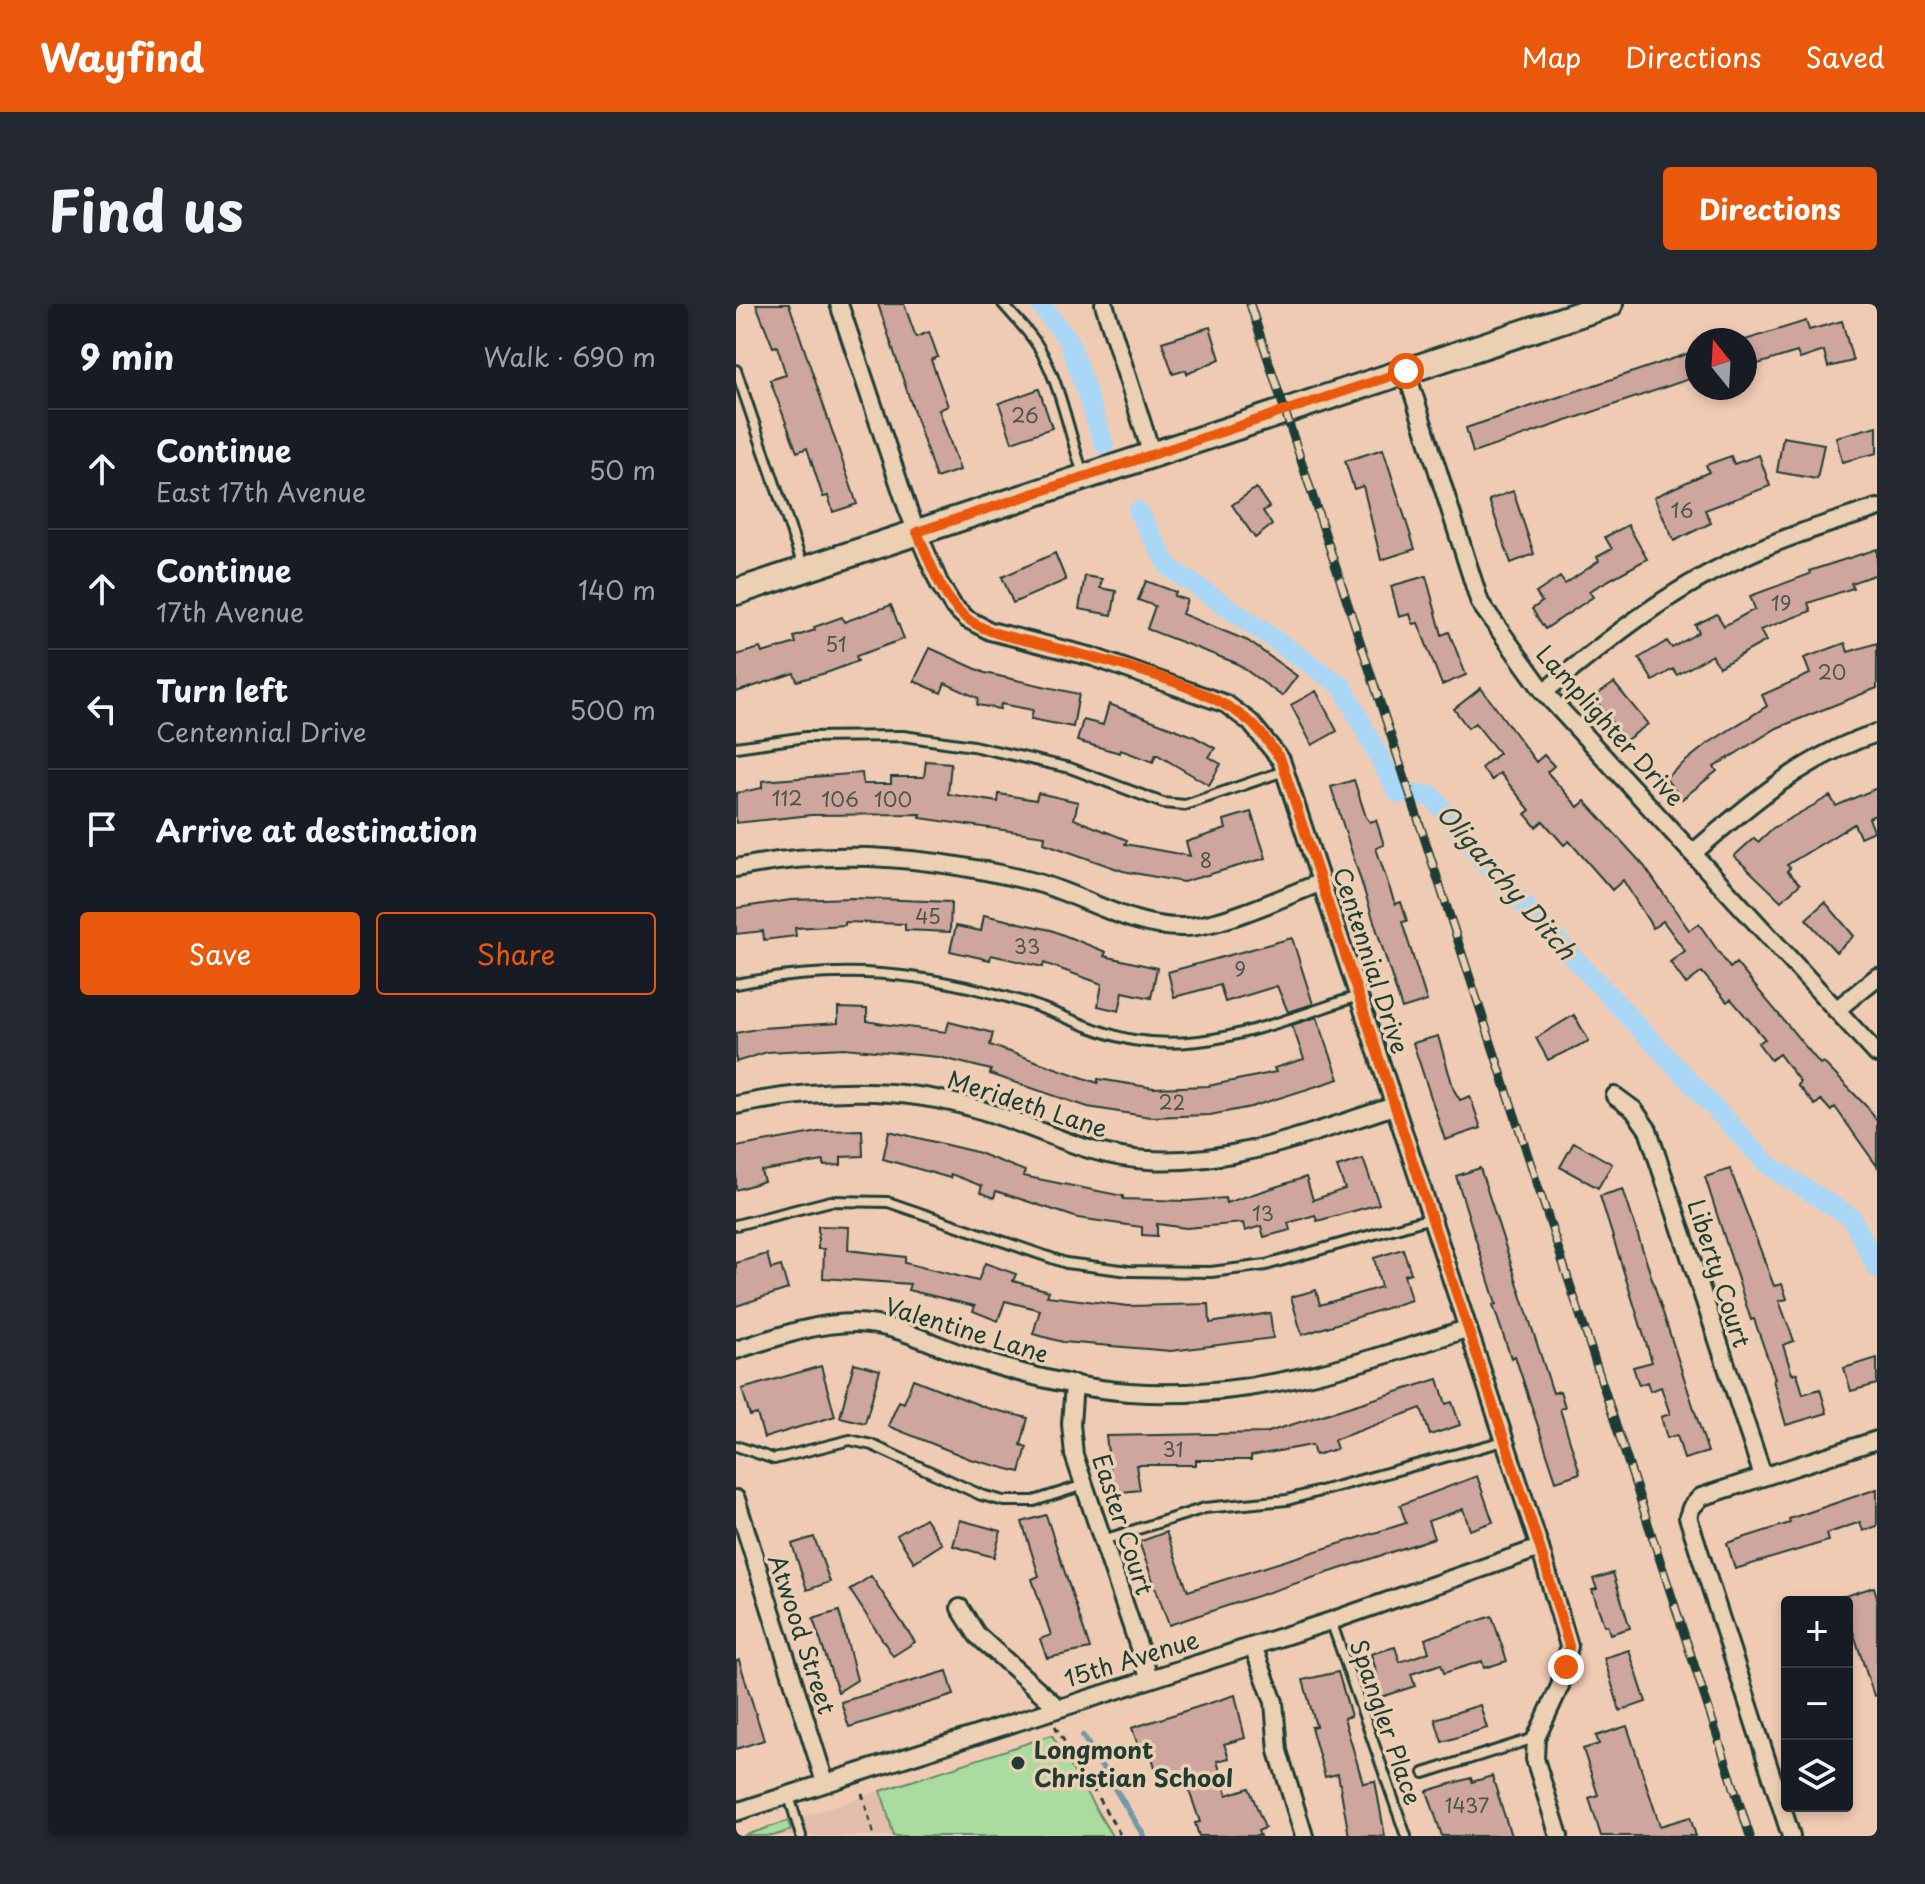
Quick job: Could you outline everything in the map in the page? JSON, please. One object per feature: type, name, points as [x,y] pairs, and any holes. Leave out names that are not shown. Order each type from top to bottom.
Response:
[{"type":"main road","points":[[736,592],[1610,304]]},
{"type":"street","name":"Centennial Drive","points":[[839,304],[917,532],[939,583],[953,606],[967,619],[990,631],[1093,657],[1226,704],[1264,736],[1284,771],[1540,1548],[1569,1646],[1560,1686],[1536,1738]]},
{"type":"street","points":[[1104,304],[1152,455]]},
{"type":"street","name":"Lamplighter Drive","points":[[1406,371],[1480,603],[1544,692],[1877,1054]]},
{"type":"street","points":[[1544,692],[1610,638],[1679,590],[1736,559],[1796,534],[1877,508]]},
{"type":"street","points":[[1693,853],[1758,796],[1805,766],[1877,733]]},
{"type":"street","points":[[736,868],[765,862],[850,857],[932,862],[1040,884],[1158,927],[1188,927],[1248,910],[1322,882]]},
{"type":"street","points":[[1836,1010],[1877,977]]},
{"type":"street","name":"Merideth Lane","points":[[736,1105],[793,1093],[855,1089],[917,1094],[982,1110],[1093,1152],[1146,1160],[1201,1160],[1255,1151],[1394,1106]]},
{"type":"street","name":"Liberty Court","points":[[1615,1096],[1634,1110],[1648,1130],[1763,1476]]},
{"type":"street","name":"Valentine Lane","points":[[736,1350],[817,1327],[854,1323],[891,1327],[1011,1371],[1074,1384],[1180,1394],[1250,1389],[1337,1371],[1466,1329]]},
{"type":"street","name":"Easter Court","points":[[1074,1384],[1071,1424],[1074,1455],[1149,1677]]},
{"type":"street","points":[[1791,1836],[1688,1517],[1701,1497],[1877,1440]]},
{"type":"street","name":"Atwood Street","points":[[736,1499],[825,1782]]},
{"type":"street","name":"15th Avenue","points":[[736,1812],[1052,1708],[1331,1621],[1540,1548]]},
{"type":"street","points":[[960,1608],[977,1635],[1052,1708]]},
{"type":"street","points":[[1253,1646],[1274,1702],[1278,1751],[1304,1836]]},
{"type":"street","points":[[1536,1738],[1535,1759],[1559,1836]]},
{"type":"lane","points":[[1003,304],[1042,351],[1061,399],[1064,421],[1084,477]]},
{"type":"lane","points":[[736,370],[805,569]]},
{"type":"lane","points":[[736,747],[806,737],[903,736],[973,746],[1070,768],[1163,803],[1185,805],[1284,771]]},
{"type":"lane","points":[[736,984],[844,971],[912,974],[1023,1002],[1133,1040],[1180,1042],[1238,1035],[1359,995]]},
{"type":"lane","points":[[736,1225],[831,1201],[888,1202],[1066,1263],[1129,1271],[1211,1272],[1266,1265],[1431,1218]]},
{"type":"lane","points":[[736,1446],[774,1459],[850,1440],[872,1445],[981,1495],[1004,1501],[1034,1501],[1085,1485]]},
{"type":"lane","points":[[1103,1540],[1205,1508],[1287,1500],[1504,1441]]},
{"type":"lane","name":"Spangler Place","points":[[1331,1621],[1406,1836]]},
{"type":"lane","points":[[1424,1773],[1536,1738]]},
{"type":"lane","points":[[789,1796],[801,1836]]},
{"type":"path","points":[[1052,1708],[1121,1836]]},
{"type":"path","points":[[862,1793],[874,1836]]},
{"type":"shaded area","name":"Longmont Christian School","points":[[1052,1735],[1112,1836],[743,1836]]},
{"type":"green space","name":"Longmont Christian School","points":[[1052,1735],[1112,1836],[894,1836],[881,1791]]},
{"type":"green space","points":[[788,1821],[791,1830],[773,1836],[743,1836]]},
{"type":"building","points":[[756,304],[789,304],[857,504],[833,512],[828,496],[823,497],[807,448],[797,452],[770,380],[786,375],[777,346],[773,347]]},
{"type":"building","points":[[878,304],[904,304],[916,337],[929,332],[938,357],[931,360],[948,406],[939,410],[960,470],[936,478]]},
{"type":"building","points":[[1806,321],[1809,330],[1842,321],[1853,361],[1828,367],[1824,351],[1800,359],[1797,352],[1757,364],[1757,336]]},
{"type":"building","points":[[1210,327],[1220,359],[1187,374],[1186,370],[1173,374],[1162,342]]},
{"type":"building","points":[[1685,355],[1685,380],[1473,453],[1466,428]]},
{"type":"building","points":[[1039,389],[1052,428],[1012,442],[999,403]]},
{"type":"building","points":[[1877,426],[1877,453],[1842,462],[1836,437]]},
{"type":"building","points":[[1783,437],[1824,444],[1817,479],[1777,472]]},
{"type":"building","points":[[1383,449],[1415,549],[1381,560],[1363,486],[1354,489],[1345,461]]},
{"type":"building","points":[[1759,455],[1770,486],[1705,510],[1711,523],[1674,541],[1654,497],[1709,472],[1706,465],[1731,456],[1734,464]]},
{"type":"building","points":[[1256,488],[1269,507],[1263,511],[1272,525],[1255,538],[1232,505]]},
{"type":"building","points":[[1513,491],[1534,554],[1511,563],[1489,500]]},
{"type":"building","points":[[1628,525],[1647,559],[1589,591],[1593,597],[1545,629],[1532,609],[1542,602],[1536,593],[1560,577],[1565,584],[1599,561],[1597,557],[1612,549],[1605,537]]},
{"type":"building","points":[[1877,549],[1877,574],[1851,583],[1853,588],[1808,603],[1811,611],[1760,630],[1766,641],[1719,667],[1712,655],[1677,675],[1673,669],[1653,681],[1639,658],[1667,641],[1672,648],[1699,632],[1695,625],[1717,614],[1724,626],[1755,609],[1750,596],[1810,574],[1809,571]]},
{"type":"building","points":[[1055,553],[1066,580],[1013,603],[1002,577]]},
{"type":"building","points":[[1085,576],[1102,579],[1100,588],[1116,591],[1112,615],[1079,609]]},
{"type":"building","points":[[1426,576],[1442,635],[1449,632],[1466,675],[1442,685],[1418,623],[1413,624],[1410,614],[1399,617],[1391,586]]},
{"type":"building","points":[[1146,581],[1176,592],[1174,596],[1187,600],[1182,614],[1248,641],[1297,676],[1282,696],[1236,663],[1147,629],[1155,606],[1138,600]]},
{"type":"building","points":[[891,605],[904,639],[856,656],[858,661],[829,672],[797,681],[794,673],[736,692],[736,655],[760,648],[762,653],[796,643],[794,637],[815,630],[814,627],[842,617],[844,622]]},
{"type":"building","points":[[1845,643],[1848,652],[1877,643],[1877,688],[1777,728],[1714,767],[1717,771],[1682,799],[1665,778],[1707,744],[1767,706],[1762,695],[1810,674],[1804,658]]},
{"type":"building","points":[[930,648],[985,673],[1079,694],[1073,727],[1031,719],[1033,710],[1001,704],[1000,709],[977,705],[978,698],[945,683],[941,693],[914,681]]},
{"type":"building","points":[[1614,683],[1648,724],[1625,741],[1594,697]]},
{"type":"building","points":[[1481,688],[1536,762],[1544,755],[1554,766],[1547,772],[1578,807],[1585,801],[1644,866],[1689,930],[1699,924],[1730,968],[1736,963],[1820,1064],[1823,1062],[1867,1107],[1877,1121],[1877,1166],[1835,1107],[1831,1111],[1821,1100],[1815,1105],[1797,1085],[1800,1082],[1779,1054],[1771,1060],[1758,1043],[1765,1039],[1731,999],[1727,1002],[1702,972],[1686,984],[1670,962],[1685,951],[1663,921],[1653,928],[1623,880],[1612,890],[1569,841],[1564,845],[1543,821],[1536,827],[1525,814],[1530,810],[1500,773],[1492,780],[1481,768],[1499,753],[1475,723],[1468,728],[1454,709]]},
{"type":"building","points":[[1316,691],[1337,731],[1312,745],[1291,705]]},
{"type":"building","points":[[1109,704],[1193,736],[1215,748],[1209,757],[1221,764],[1209,785],[1156,754],[1153,762],[1121,750],[1120,753],[1077,741],[1083,720],[1103,725]]},
{"type":"building","points":[[926,761],[951,763],[948,794],[998,802],[999,794],[1036,800],[1038,793],[1078,802],[1074,819],[1127,840],[1125,844],[1190,856],[1186,842],[1226,829],[1224,820],[1251,812],[1266,858],[1183,882],[1123,871],[1044,843],[1045,836],[920,818],[921,814],[811,815],[736,823],[736,793],[762,788],[762,781],[862,773],[863,784],[891,784],[891,777],[924,777]]},
{"type":"building","points":[[1354,780],[1366,817],[1370,822],[1376,820],[1384,845],[1376,848],[1395,904],[1401,902],[1407,921],[1402,922],[1427,1001],[1402,1009],[1331,787]]},
{"type":"building","points":[[1877,788],[1877,814],[1869,818],[1874,831],[1860,837],[1854,824],[1787,865],[1790,868],[1787,871],[1800,884],[1781,901],[1734,856],[1754,838],[1758,842],[1773,828],[1830,796],[1836,806]]},
{"type":"building","points":[[852,898],[951,902],[950,932],[905,930],[905,924],[845,922],[845,925],[795,928],[796,936],[764,940],[763,931],[736,934],[736,908],[791,900]]},
{"type":"building","points":[[1825,902],[1854,936],[1836,952],[1806,919]]},
{"type":"building","points":[[984,915],[1051,930],[1106,952],[1104,956],[1157,968],[1151,998],[1123,992],[1119,1011],[1098,1006],[1102,984],[1044,963],[1043,967],[991,955],[990,960],[950,951],[956,926],[981,931]]},
{"type":"building","points":[[1292,938],[1313,1004],[1288,1012],[1277,986],[1225,1002],[1220,985],[1174,997],[1168,972]]},
{"type":"building","points":[[838,1008],[867,1009],[867,1021],[883,1024],[946,1032],[949,1022],[993,1033],[990,1045],[1098,1083],[1098,1079],[1154,1088],[1208,1086],[1276,1072],[1274,1068],[1304,1059],[1292,1025],[1317,1017],[1339,1079],[1251,1107],[1210,1115],[1150,1117],[1088,1107],[990,1074],[991,1070],[939,1057],[844,1048],[767,1052],[736,1062],[736,1033],[761,1028],[838,1023]]},
{"type":"building","points":[[1574,1015],[1589,1041],[1548,1060],[1536,1038]]},
{"type":"building","points":[[1438,1036],[1454,1090],[1460,1100],[1470,1096],[1481,1128],[1445,1140],[1413,1043]]},
{"type":"building","points":[[862,1130],[863,1156],[841,1157],[841,1165],[824,1166],[824,1161],[761,1171],[764,1181],[736,1190],[736,1147],[824,1131]]},
{"type":"building","points":[[889,1131],[976,1152],[1025,1171],[1023,1176],[1123,1196],[1123,1199],[1186,1201],[1225,1198],[1226,1203],[1306,1177],[1313,1200],[1345,1189],[1337,1167],[1363,1159],[1379,1204],[1317,1221],[1315,1215],[1288,1223],[1290,1230],[1264,1237],[1261,1226],[1245,1231],[1243,1223],[1186,1228],[1157,1224],[1157,1236],[1142,1235],[1142,1227],[1078,1218],[996,1191],[994,1198],[980,1192],[982,1186],[951,1174],[950,1178],[883,1159]]},
{"type":"building","points":[[1574,1142],[1612,1164],[1598,1188],[1560,1167]]},
{"type":"building","points":[[1480,1168],[1553,1393],[1560,1391],[1565,1407],[1560,1409],[1580,1473],[1556,1481],[1515,1356],[1511,1358],[1493,1305],[1496,1304],[1456,1176]]},
{"type":"building","points":[[1730,1169],[1774,1286],[1782,1284],[1787,1299],[1779,1301],[1794,1341],[1783,1345],[1792,1374],[1797,1373],[1803,1394],[1820,1389],[1827,1413],[1786,1425],[1775,1379],[1754,1319],[1751,1320],[1705,1177]]},
{"type":"building","points":[[1623,1189],[1708,1452],[1684,1459],[1677,1435],[1667,1438],[1661,1417],[1670,1414],[1661,1387],[1650,1391],[1647,1382],[1639,1385],[1633,1367],[1652,1362],[1600,1196]]},
{"type":"building","points":[[818,1226],[849,1227],[848,1250],[905,1257],[905,1263],[978,1281],[985,1263],[1016,1274],[1013,1281],[1049,1291],[1047,1296],[1128,1306],[1209,1304],[1210,1323],[1270,1313],[1273,1338],[1171,1351],[1063,1342],[1033,1334],[1040,1310],[1005,1301],[998,1321],[973,1311],[975,1306],[908,1290],[910,1284],[823,1278],[824,1249],[818,1249]]},
{"type":"building","points":[[1403,1249],[1411,1273],[1404,1275],[1411,1300],[1302,1335],[1291,1297],[1316,1290],[1320,1305],[1381,1287],[1374,1258]]},
{"type":"building","points":[[767,1254],[771,1269],[781,1266],[788,1289],[736,1306],[736,1263]]},
{"type":"building","points":[[1877,1358],[1877,1384],[1851,1391],[1844,1368]]},
{"type":"building","points":[[854,1363],[880,1370],[865,1423],[840,1417]]},
{"type":"building","points":[[821,1366],[835,1416],[764,1438],[757,1414],[750,1416],[742,1389]]},
{"type":"building","points":[[913,1379],[987,1408],[1028,1418],[1021,1445],[1027,1447],[1020,1472],[970,1459],[888,1426],[899,1401],[904,1403]]},
{"type":"building","points":[[1438,1379],[1446,1404],[1452,1402],[1460,1425],[1430,1435],[1421,1408],[1334,1440],[1337,1449],[1315,1455],[1312,1445],[1251,1456],[1251,1460],[1196,1460],[1196,1465],[1136,1465],[1140,1490],[1113,1493],[1106,1436],[1265,1433]]},
{"type":"building","points":[[1477,1476],[1493,1522],[1470,1530],[1463,1509],[1428,1521],[1434,1538],[1169,1625],[1139,1542],[1166,1532],[1188,1591],[1406,1523],[1400,1505]]},
{"type":"building","points":[[1877,1489],[1877,1526],[1863,1531],[1860,1522],[1826,1534],[1828,1541],[1735,1569],[1727,1543],[1790,1523],[1789,1519]]},
{"type":"building","points":[[1046,1515],[1090,1649],[1047,1658],[1040,1639],[1051,1635],[1032,1579],[1039,1576],[1022,1522]]},
{"type":"building","points":[[925,1518],[942,1544],[914,1562],[897,1535]]},
{"type":"building","points":[[960,1520],[1001,1531],[994,1557],[953,1546]]},
{"type":"building","points":[[814,1537],[830,1582],[807,1590],[792,1544]]},
{"type":"building","points":[[1613,1573],[1630,1628],[1610,1634],[1592,1590],[1597,1589],[1593,1579]]},
{"type":"building","points":[[871,1576],[915,1642],[893,1656],[850,1590]]},
{"type":"building","points":[[1874,1587],[1877,1597],[1877,1695],[1874,1696],[1853,1631],[1853,1596],[1845,1596]]},
{"type":"building","points":[[839,1611],[857,1680],[838,1692],[813,1619]]},
{"type":"building","points":[[1492,1616],[1507,1661],[1484,1668],[1482,1661],[1444,1673],[1441,1664],[1411,1674],[1415,1686],[1375,1699],[1368,1676],[1377,1673],[1371,1654],[1395,1647],[1400,1662],[1429,1652],[1425,1639]]},
{"type":"building","points":[[1629,1650],[1646,1702],[1620,1711],[1604,1658]]},
{"type":"building","points":[[739,1660],[764,1740],[736,1749],[736,1661]]},
{"type":"building","points":[[947,1671],[954,1695],[849,1727],[841,1702]]},
{"type":"building","points":[[1338,1672],[1351,1716],[1344,1718],[1363,1783],[1375,1781],[1385,1836],[1349,1836],[1338,1774],[1325,1777],[1311,1727],[1316,1726],[1303,1680]]},
{"type":"building","points":[[1235,1695],[1245,1738],[1224,1744],[1229,1758],[1217,1761],[1227,1795],[1249,1788],[1265,1828],[1258,1831],[1260,1836],[1199,1836],[1195,1823],[1200,1822],[1183,1773],[1159,1780],[1150,1751],[1141,1754],[1132,1728]]},
{"type":"building","points":[[1480,1705],[1487,1728],[1442,1742],[1435,1719]]},
{"type":"building","points":[[1627,1726],[1660,1826],[1690,1817],[1696,1836],[1601,1836],[1589,1798],[1598,1795],[1583,1749],[1599,1744],[1596,1736]]},
{"type":"building","points":[[1492,1776],[1511,1836],[1442,1836],[1427,1791],[1471,1778],[1472,1782]]},
{"type":"waterway","name":"Oligarchy Ditch","points":[[1040,304],[1069,341],[1104,444]]},
{"type":"waterway","name":"Oligarchy Ditch","points":[[1138,511],[1169,567],[1342,686],[1398,793],[1432,796],[1482,860],[1768,1165],[1852,1218],[1877,1268]]},
{"type":"waterway","points":[[1083,1736],[1144,1836]]},
{"type":"railway","points":[[1250,304],[1750,1836]]},
{"type":"place","name":"Longmont Christian School","points":[[1018,1763]]},
{"type":"route","points":[[1406,371],[917,532],[939,583],[953,606],[978,626],[1093,657],[1226,704],[1264,736],[1281,760],[1540,1548],[1569,1646],[1566,1667]]}]
